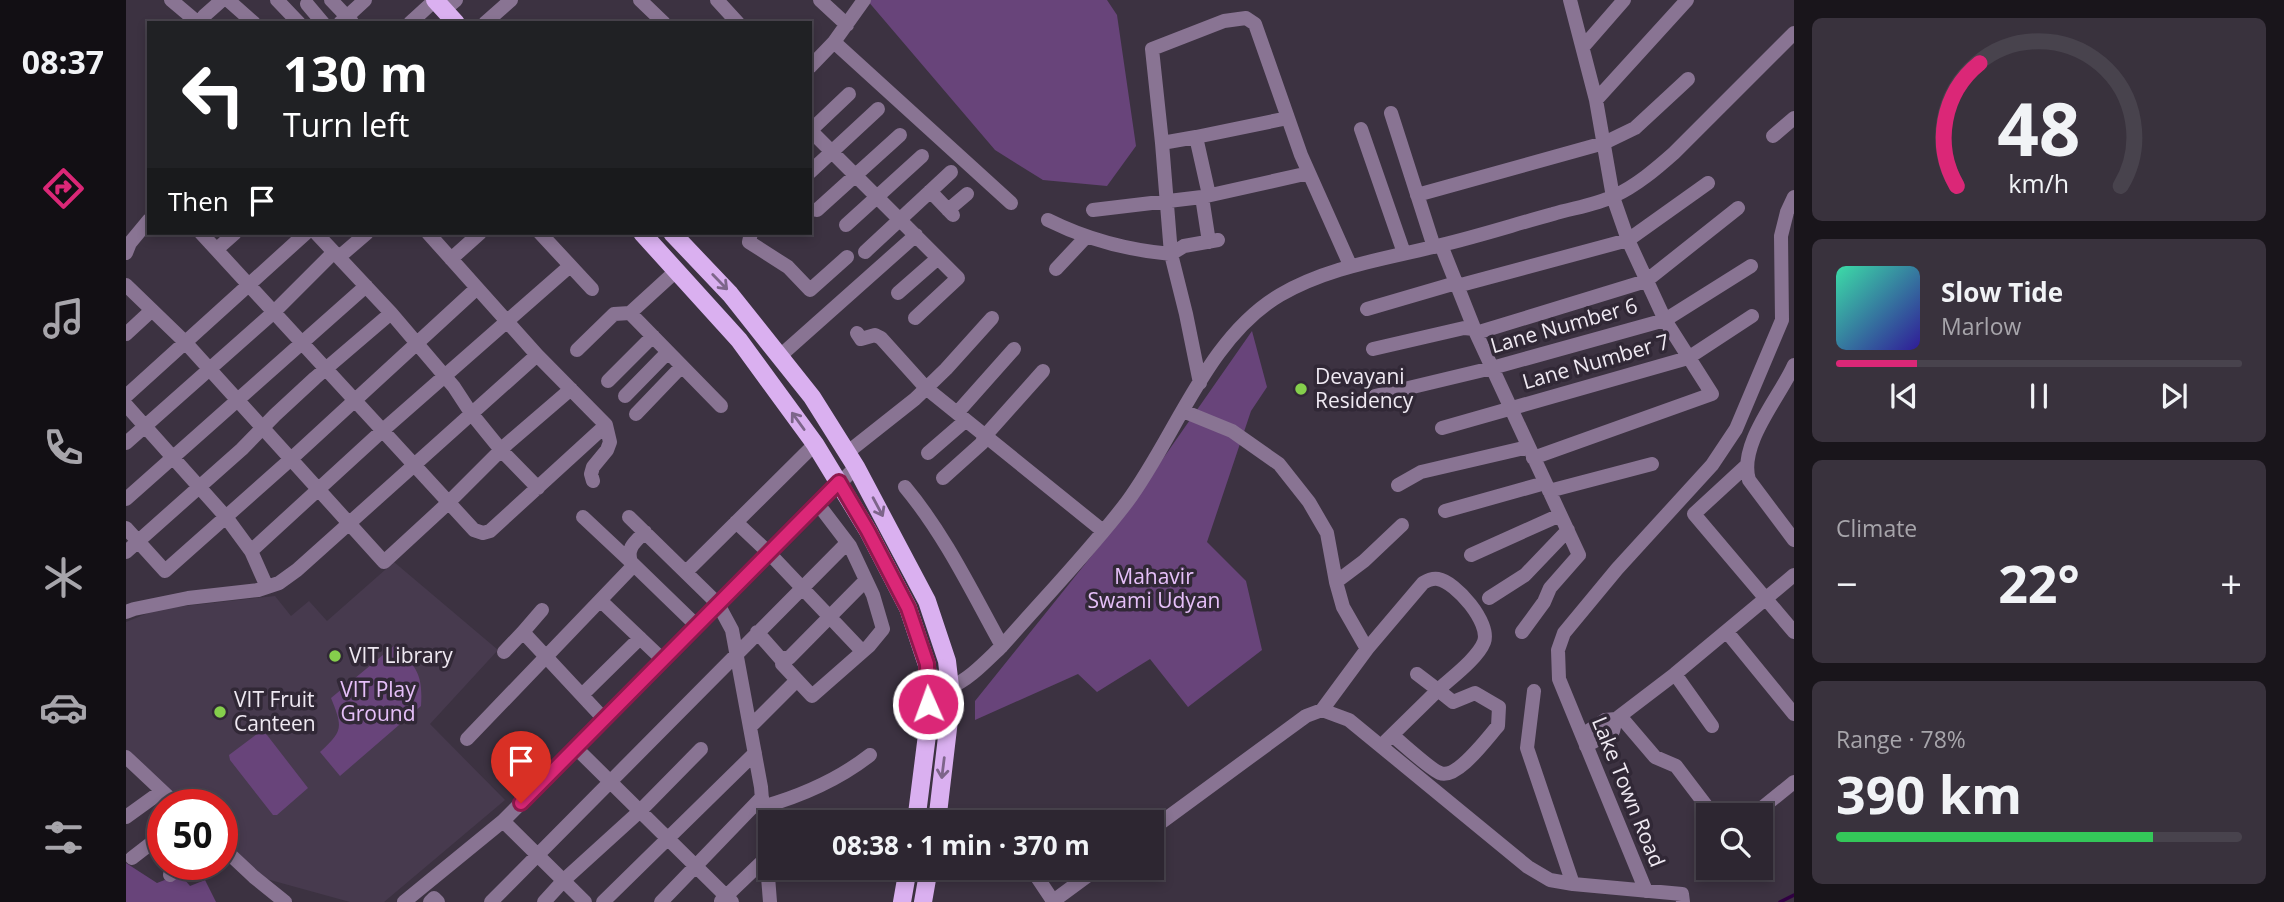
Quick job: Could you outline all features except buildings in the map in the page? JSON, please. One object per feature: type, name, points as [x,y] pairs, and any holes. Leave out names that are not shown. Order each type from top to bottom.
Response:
[{"type":"main road","points":[[644,235],[739,340],[815,444],[868,531],[908,608],[927,664],[929,719],[918,810]]},
{"type":"main road","points":[[674,235],[730,294],[812,397],[852,459],[927,601],[947,661],[950,687],[938,810]]},
{"type":"main road","points":[[902,902],[906,880]]},
{"type":"main road","points":[[923,902],[927,880]]},
{"type":"street","points":[[171,0],[196,21]]},
{"type":"street","points":[[204,21],[204,16],[222,0]]},
{"type":"street","points":[[228,0],[252,21]]},
{"type":"street","points":[[277,0],[297,21]]},
{"type":"street","points":[[331,0],[347,21],[365,0]]},
{"type":"street","points":[[487,21],[511,0]]},
{"type":"street","points":[[640,0],[662,21]]},
{"type":"street","points":[[717,0],[736,21]]},
{"type":"street","points":[[820,0],[847,25]]},
{"type":"street","points":[[812,65],[834,42],[864,0]]},
{"type":"street","points":[[1398,485],[1421,472],[1531,453],[1712,394],[1665,320],[1628,240],[1613,197],[1596,100],[1570,0]]},
{"type":"street","points":[[1583,47],[1624,0]]},
{"type":"street","points":[[1596,100],[1687,0]]},
{"type":"street","points":[[307,4],[321,21]]},
{"type":"street","points":[[414,21],[445,7]]},
{"type":"street","points":[[1200,383],[1171,254],[1152,49],[1237,18],[1247,18],[1255,24],[1287,118],[1350,265]]},
{"type":"street","points":[[928,689],[950,687],[973,673],[1002,646],[1103,531],[1128,500],[1200,383],[1235,332],[1257,311],[1280,295],[1310,280],[1350,265],[1437,246],[1613,197],[1653,171],[1674,153],[1794,33]]},
{"type":"street","points":[[834,42],[1011,203]]},
{"type":"street","points":[[1417,195],[1604,143],[1634,128],[1688,79]]},
{"type":"street","points":[[812,129],[849,94]]},
{"type":"street","points":[[812,170],[878,109]]},
{"type":"street","points":[[1391,113],[1417,195],[1437,246],[1457,284],[1475,331],[1579,555],[1550,588],[1544,602],[1522,632]]},
{"type":"street","points":[[1162,143],[1287,118]]},
{"type":"street","points":[[1773,136],[1794,118]]},
{"type":"street","points":[[1361,129],[1404,253]]},
{"type":"street","points":[[812,133],[958,278],[915,318]]},
{"type":"street","points":[[817,210],[900,135]]},
{"type":"street","points":[[1048,220],[1099,242],[1137,251],[1171,254],[1184,246],[1214,241],[1196,137]]},
{"type":"street","points":[[846,225],[922,156]]},
{"type":"street","points":[[865,252],[951,172]]},
{"type":"street","points":[[1093,210],[1206,196],[1309,173]]},
{"type":"street","points":[[1367,309],[1628,240],[1708,183]]},
{"type":"street","points":[[930,191],[951,212],[967,194]]},
{"type":"street","name":"Lake Town Road","points":[[1322,710],[1349,720],[1528,867],[1549,880],[1646,891],[1559,679],[1558,650],[1564,633],[1613,572],[1723,451],[1736,429],[1788,314],[1781,236],[1794,197]]},
{"type":"street","points":[[1373,349],[1464,328],[1475,331],[1646,281],[1738,208]]},
{"type":"street","points":[[126,253],[130,243],[147,222]]},
{"type":"street","points":[[203,235],[474,530],[483,533],[490,531],[606,425]]},
{"type":"street","points":[[217,249],[233,235]]},
{"type":"street","points":[[126,396],[304,235]]},
{"type":"street","points":[[318,235],[391,313],[501,450],[538,488]]},
{"type":"street","points":[[126,443],[336,254],[364,235]]},
{"type":"street","points":[[430,235],[537,355],[606,425],[610,442],[593,467],[593,481]]},
{"type":"street","points":[[451,259],[478,235]]},
{"type":"street","points":[[543,235],[593,289]]},
{"type":"street","points":[[751,235],[749,242],[788,267],[810,290],[847,257]]},
{"type":"street","points":[[780,356],[916,235]]},
{"type":"street","points":[[1056,269],[1086,237]]},
{"type":"street","points":[[898,293],[938,258]]},
{"type":"street","points":[[251,551],[382,430],[570,266]]},
{"type":"street","name":"Lane Number 6","points":[[1375,396],[1492,368],[1665,320],[1751,266]]},
{"type":"street","points":[[577,350],[614,314],[630,313],[676,271]]},
{"type":"street","points":[[126,285],[185,342],[384,562],[501,450],[571,389]]},
{"type":"street","points":[[126,499],[366,286]]},
{"type":"street","points":[[126,528],[165,571],[477,288]]},
{"type":"street","points":[[126,334],[152,310]]},
{"type":"street","points":[[126,552],[391,313]]},
{"type":"street","points":[[630,313],[721,406]]},
{"type":"street","name":"Lane Number 7","points":[[1442,428],[1688,358],[1752,316]]},
{"type":"street","points":[[404,902],[503,821],[818,504],[839,482],[852,459],[946,369],[992,318]]},
{"type":"street","points":[[857,333],[861,339],[875,335],[881,338],[926,388],[1103,531]]},
{"type":"street","points":[[608,381],[653,336]]},
{"type":"street","points":[[928,453],[961,417],[1014,349]]},
{"type":"street","points":[[625,396],[668,352]]},
{"type":"street","points":[[126,612],[188,598],[279,583],[297,570],[537,355]]},
{"type":"street","points":[[636,414],[682,366]]},
{"type":"street","points":[[1793,370],[1754,438],[1746,466],[1749,480],[1794,540]]},
{"type":"street","points":[[943,478],[982,443],[984,437],[1042,371]]},
{"type":"street","points":[[126,405],[226,517],[251,551],[267,587]]},
{"type":"street","points":[[1183,411],[1232,431],[1279,464],[1309,502],[1327,533],[1343,607],[1367,649]]},
{"type":"street","points":[[686,572],[815,444]]},
{"type":"street","points":[[1445,512],[1652,464]]},
{"type":"street","points":[[1746,466],[1694,514],[1794,632]]},
{"type":"street","points":[[905,487],[922,507],[952,555],[1002,646]]},
{"type":"street","points":[[782,664],[812,696],[884,629],[866,580],[848,542],[818,504]]},
{"type":"street","points":[[1471,555],[1560,515]]},
{"type":"street","points":[[583,517],[696,626]]},
{"type":"street","points":[[629,517],[718,604],[732,630],[763,810]]},
{"type":"street","points":[[736,522],[862,651]]},
{"type":"street","points":[[1336,582],[1364,561],[1402,525]]},
{"type":"street","points":[[1489,598],[1525,575],[1567,530]]},
{"type":"street","points":[[633,564],[629,555],[630,548],[645,532]]},
{"type":"street","points":[[491,902],[848,542]]},
{"type":"street","points":[[467,739],[601,601],[633,564]]},
{"type":"street","points":[[1584,741],[1613,731],[1618,718],[1794,575]]},
{"type":"street","points":[[1164,820],[1306,716],[1322,710],[1367,649],[1423,583],[1431,579],[1441,579],[1458,592],[1479,617],[1485,630],[1484,642],[1380,747]]},
{"type":"street","points":[[757,632],[780,658],[789,658],[866,580]]},
{"type":"street","points":[[601,601],[663,660]]},
{"type":"street","points":[[503,652],[542,610]]},
{"type":"street","points":[[523,632],[604,719]]},
{"type":"street","points":[[1727,632],[1794,714]]},
{"type":"street","points":[[582,695],[640,638]]},
{"type":"street","points":[[1392,736],[1441,774],[1451,774],[1460,768],[1498,726],[1499,707],[1475,693],[1453,702],[1418,674]]},
{"type":"street","points":[[1675,674],[1712,726]]},
{"type":"street","points":[[750,727],[797,680]]},
{"type":"street","points":[[1534,691],[1527,748],[1573,884]]},
{"type":"street","points":[[1618,718],[1655,757],[1676,766],[1704,803]]},
{"type":"street","points":[[576,748],[696,866],[726,900],[758,866]]},
{"type":"street","points":[[544,902],[701,749]]},
{"type":"street","points":[[603,902],[755,753]]},
{"type":"street","points":[[661,902],[762,802],[787,800],[849,771],[870,755]]},
{"type":"street","points":[[127,760],[160,789]]},
{"type":"street","points":[[1768,803],[1794,782]]},
{"type":"street","points":[[126,817],[147,802]]},
{"type":"street","points":[[503,821],[585,902]]},
{"type":"street","points":[[132,858],[147,846]]},
{"type":"street","points":[[238,863],[273,897],[285,902]]},
{"type":"street","points":[[768,880],[770,902]]},
{"type":"street","points":[[1039,880],[1053,901],[1082,880]]},
{"type":"street","points":[[1646,891],[1682,894],[1682,902]]},
{"type":"street","points":[[430,902],[434,898],[438,902]]},
{"type":"shaded area","points":[[394,562],[498,650],[430,724],[505,800],[384,902],[350,902],[263,878],[238,855],[238,789],[168,789],[126,750],[126,622],[158,609],[275,596],[291,616],[309,601],[327,621]]},
{"type":"green space","points":[[867,0],[1107,0],[1117,15],[1136,146],[1107,186],[1043,180],[995,150]]},
{"type":"green space","name":"Mahavir Swami Udyan","points":[[1252,331],[1267,387],[1251,411],[1207,542],[1246,581],[1262,650],[1188,707],[1150,659],[1097,692],[1078,674],[975,720],[975,701],[1118,523]]},
{"type":"green space","name":"VIT Play Ground","points":[[395,645],[417,672],[421,686],[421,706],[340,776],[320,752],[337,734],[339,728],[338,716],[331,698]]},
{"type":"green space","points":[[261,731],[308,788],[277,815],[273,815],[230,760],[229,755]]},
{"type":"green space","points":[[126,863],[147,877],[147,880],[157,883],[165,880],[185,880],[190,886],[205,880],[216,902],[126,902]]},
{"type":"waterway","points":[[1780,902],[1794,895]]},
{"type":"place","name":"Devayani Residency","points":[[1301,389]]},
{"type":"place","name":"VIT Library","points":[[335,656]]},
{"type":"place","name":"VIT Fruit Canteen","points":[[220,712]]},
{"type":"route","points":[[521,803],[839,482],[908,608],[927,664],[928,704]]}]
